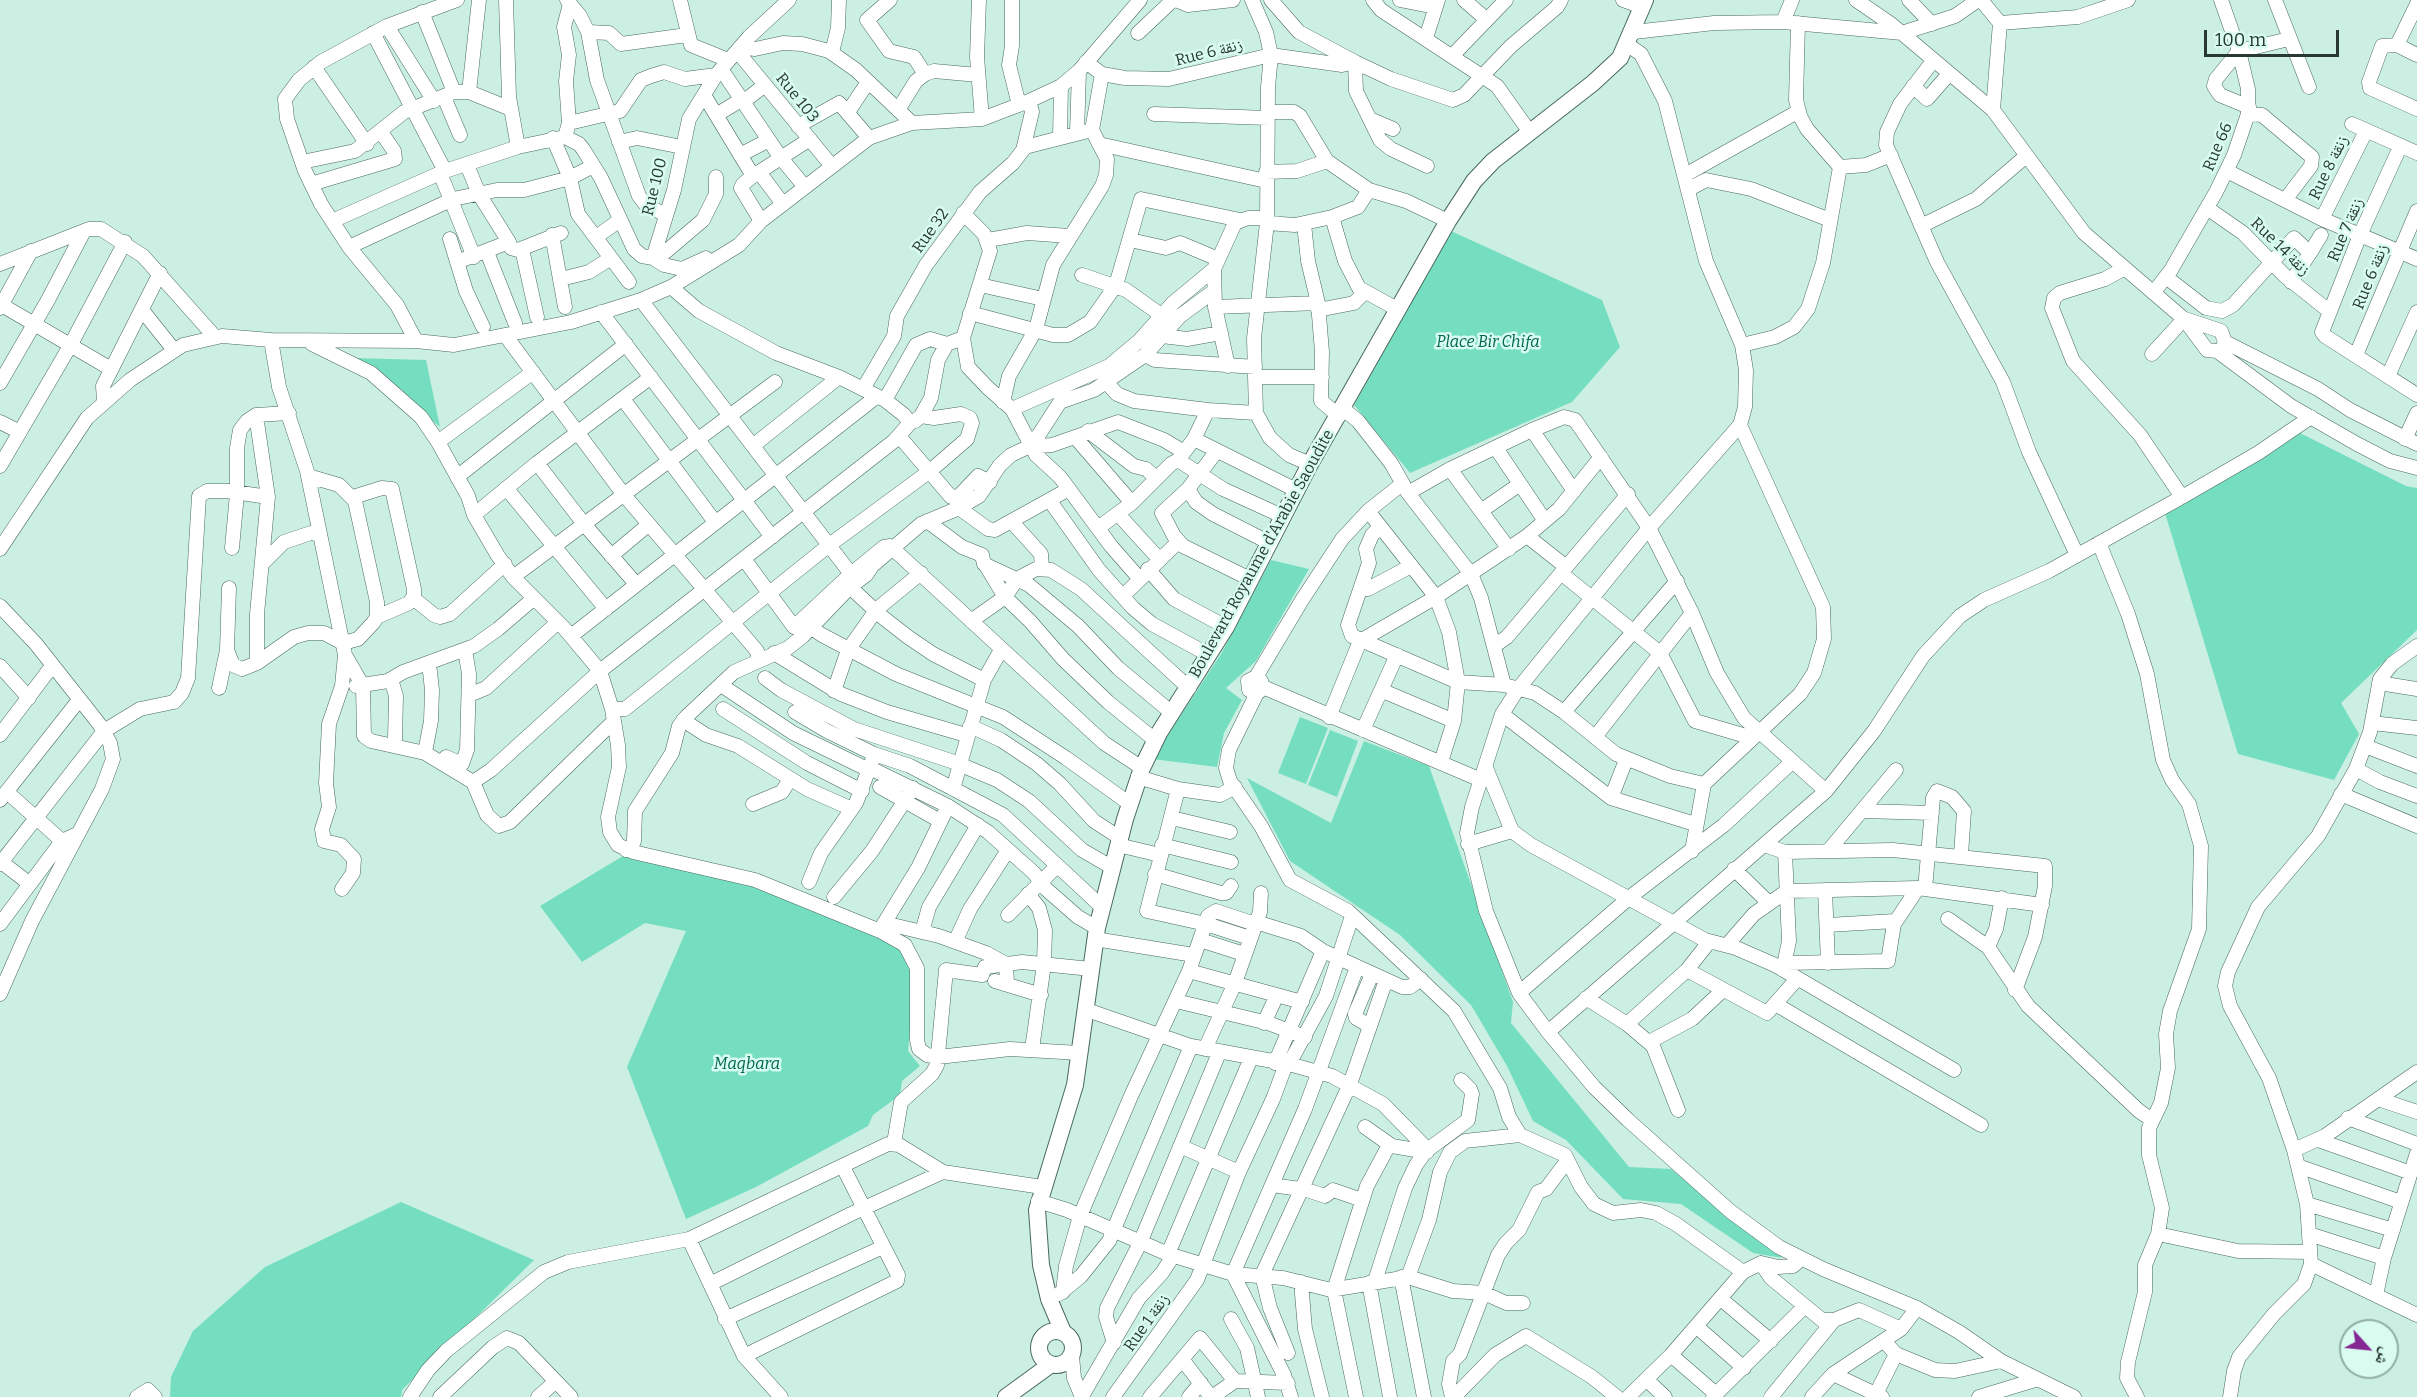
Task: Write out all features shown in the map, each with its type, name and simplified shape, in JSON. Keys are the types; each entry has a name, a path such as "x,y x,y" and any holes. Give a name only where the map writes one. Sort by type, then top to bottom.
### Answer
{"main road":[{"name":"Boulevard Royaume d'Arabie Saoudite","path":"1006,1397 1072,1342 1063,1332 1056,1296 1037,1237 1040,1194 1071,1100 1087,1010 1096,934 1119,842 1140,772 1155,740 1226,627 1268,542 1397,309 1474,181 1493,161 1593,83 1620,58 1631,38 1644,4"},
{"name":"Boulevard Royaume d'Arabie Saoudite","path":"1052,1357 1056,1296"},
{"path":"1052,1357 1048,1332 1063,1332"}],"street":[{"path":"416,341 397,305 349,246 311,184 287,119 285,99 292,87 314,67 373,33 457,0"},
{"path":"469,92 479,0"},
{"path":"506,0 511,109 518,147"},
{"path":"680,0 687,35 692,46 732,56"},
{"name":"Rue 100","path":"654,259 674,190 689,119 732,56 789,0"},
{"path":"832,52 838,28 839,0"},
{"path":"890,0 867,20 889,51 914,57 925,74"},
{"path":"979,0 978,75 982,118"},
{"path":"1012,0 1012,46 1009,65 1024,103 1032,112 1025,147 1092,130"},
{"path":"0,549 75,433 104,401 141,371 190,342 215,337 302,341 416,341 454,345 571,322 641,300 671,288 739,245 761,221 869,138 912,123 982,118 1024,103 1061,86 1082,67 1140,0"},
{"path":"1138,33 1175,0 1188,5 1233,0"},
{"path":"1252,0 1266,32 1271,55 1266,176 1267,220 1254,338 1256,412 1270,438 1289,455 1310,464"},
{"path":"1271,0 1299,32 1391,79 1453,100 1459,99 1512,46 1538,26 1561,0"},
{"path":"1373,0 1381,9 1497,86 1529,131"},
{"path":"1400,0 1437,3 1425,38"},
{"path":"1464,0 1486,19"},
{"path":"1453,55 1506,0"},
{"path":"1623,0 1644,4"},
{"path":"1783,22 1792,0"},
{"path":"1856,0 1902,33 1993,110 2025,157 2084,233 2184,319 2207,350 2221,347 2318,389 2411,442 2417,413"},
{"path":"1909,0 1932,24"},
{"path":"2074,1397 2035,1380 2001,1361 1959,1332 1917,1308 1801,1259 1779,1247 1738,1217 1659,1149 1594,1087 1548,1032 1520,993 1486,910 1468,844 1468,820 1502,714 1518,689 1595,598 1649,528 1740,425 1745,407 1746,370 1742,345 1706,261 1665,101 1631,38 1714,23 1783,22 1902,33 1955,16 1978,1 2000,22 2071,19 2090,15 2128,0"},
{"name":"Rue 66","path":"2154,292 2166,276 2227,171 2248,111 2248,89 2239,51 2221,0"},
{"path":"2275,0 2309,87"},
{"path":"569,2 588,32 594,68 608,116 641,200 666,215"},
{"path":"569,2 564,27 569,55 566,81 569,123 559,138 578,214 629,282"},
{"path":"2407,50 2399,37 2417,5"},
{"path":"422,12 444,97 460,135"},
{"path":"1993,110 2000,22"},
{"path":"1798,23 1796,100 1799,111 1812,136 1840,167"},
{"path":"387,26 444,97"},
{"path":"588,32 609,33 621,44 687,35"},
{"path":"373,33 413,108 443,172 450,201 474,257"},
{"path":"2285,200 2311,166 2312,157 2262,115 2248,111 2220,95 2214,86 2220,74 2239,51 2289,39"},
{"path":"569,123 608,116 625,106 641,80 651,76 664,72 690,79 732,56 783,43 802,44 832,52 912,123"},
{"path":"2407,50 2382,46 2369,82 2370,88 2417,109"},
{"path":"1271,55 1342,64 1355,62"},
{"name":"Rue 6 زنقة","path":"1082,67 1102,74 1125,78 1169,79 1271,55"},
{"path":"732,56 742,101 781,158 805,187"},
{"name":"Rue 103","path":"732,56 765,85 831,165"},
{"path":"1933,61 1913,86 1887,132 1886,145 1937,262 2003,382 2029,452 2077,555"},
{"path":"1355,62 1356,91 1380,140 1391,149 1426,166"},
{"path":"314,67 367,144"},
{"path":"1077,133 1082,67"},
{"path":"898,110 916,81 925,74 934,71 978,75"},
{"path":"1007,405 1009,375 1036,329 1053,265 1102,186 1106,175 1107,159 1092,130 1102,74"},
{"path":"1913,86 1927,99 1949,74"},
{"path":"848,112 868,82"},
{"path":"716,115 765,85"},
{"path":"1060,138 1061,86"},
{"path":"302,162 348,153 367,144 404,112 444,97 469,92 511,109"},
{"path":"704,95 740,155 783,204"},
{"path":"798,126 839,103 869,138"},
{"path":"1685,175 1799,111"},
{"path":"1154,114 1268,115 1294,112 1300,116 1327,161 1369,190 1406,201 1448,221"},
{"path":"1372,120 1393,129"},
{"path":"2352,124 2417,153"},
{"name":"Rue 8 زنقة","path":"2322,219 2366,131"},
{"path":"311,184 395,159 394,151 381,132"},
{"path":"332,221 443,172 518,147 559,138 579,144 593,166 636,251 644,257 682,269 739,245"},
{"path":"618,142 637,138 682,147"},
{"path":"740,155 769,140"},
{"path":"761,221 741,188 743,184 810,140"},
{"path":"1099,144 1266,176 1297,171 1327,161"},
{"name":"Rue 32","path":"863,389 894,336 897,316 926,264 980,192 1013,162 1025,147"},
{"name":"Rue 7 زنقة","path":"2356,355 2324,336 2324,326 2400,147"},
{"path":"1840,167 1866,165 1891,155"},
{"path":"1921,226 1976,199 2025,157"},
{"path":"467,165 479,194 515,245 537,317"},
{"path":"349,246 450,201 479,194 524,190 570,178 593,166"},
{"path":"1742,345 1775,337 1794,327 1808,309 1817,285 1840,167"},
{"path":"2227,171 2322,219 2417,259"},
{"path":"654,259 704,220 716,194 716,177"},
{"path":"1689,189 1706,180 1751,189 1830,220"},
{"path":"970,313 1059,335 1073,333 1090,322 1116,285 1140,201 1143,198 1240,220 1304,224 1358,207 1369,190"},
{"name":"Rue 14 زنقة","path":"2207,208 2249,237 2270,263 2329,311"},
{"name":"Rue 6 زنقة","path":"2356,355 2417,211"},
{"path":"963,213 988,240 990,250 963,338 968,367 1007,405 1032,444 1036,455 1057,474 1098,528 1144,574 1174,599 1226,627"},
{"path":"1332,217 1345,261 1359,288 1397,309"},
{"path":"596,237 620,220"},
{"path":"1228,366 1215,308 1216,264 1229,231 1240,220"},
{"path":"1304,224 1308,261 1318,307 1321,401 1358,421 1384,454 1405,489 1471,574 1481,598 1504,685"},
{"path":"0,264 84,231 101,229 125,242 160,273 215,337"},
{"path":"0,383 84,231"},
{"path":"988,240 1027,233 1070,237"},
{"path":"457,262 556,234 565,307"},
{"path":"2291,282 2320,235"},
{"path":"2166,276 2206,308 2222,311 2233,305 2294,238 2310,253"},
{"path":"450,239 466,291 483,327"},
{"path":"1130,240 1166,248 1180,243 1216,264"},
{"path":"0,466 70,346 125,242"},
{"path":"31,252 0,306 111,369"},
{"path":"487,252 515,323"},
{"path":"561,279 589,272 611,258"},
{"path":"1007,405 1109,366 1139,341 1161,315 1216,264"},
{"path":"2124,268 2105,279 2060,293 2054,298 2052,308 2073,362 2140,435 2182,497"},
{"path":"104,401 103,386 160,273"},
{"path":"1082,275 1116,285 1136,295 1161,315"},
{"path":"980,285 1043,299"},
{"path":"389,740 425,753 473,782 490,819 498,825 507,825 613,715 625,709 828,546 930,471 967,439 972,423 970,418 961,414 916,419 904,415 881,399 839,377 776,353 699,311 671,288"},
{"path":"893,549 927,521 959,508 979,496 1005,459 1032,444 1060,402 1107,383 1145,356 1180,316 1214,291"},
{"path":"1215,308 1318,307 1354,303 1365,292"},
{"path":"641,300 754,445 850,580 875,611 933,654 984,680"},
{"path":"142,310 174,350"},
{"path":"601,312 772,537"},
{"path":"2388,376 2417,312"},
{"path":"2184,319 2221,331 2221,347 2272,392 2310,417 2380,456 2417,468"},
{"path":"2152,354 2184,319"},
{"path":"2201,341 2210,328"},
{"path":"1162,336 1187,339 1221,333"},
{"path":"505,335 624,495 703,591 757,651 759,660"},
{"path":"572,636 715,522 881,399 916,345 930,339 947,344 963,338"},
{"path":"271,340 277,380 308,476 344,649 342,686 329,724 326,783 329,807 321,833 326,842 341,845 354,859 353,873 342,889"},
{"path":"302,341 343,357 379,379 408,403 438,442 458,477 474,515 513,577 572,636 600,671 613,715 619,767 608,817 610,832 618,845 626,850 736,874 882,927 922,932 955,942 979,950 1006,964"},
{"path":"458,477 626,344"},
{"path":"473,782 491,770 600,671 899,436 916,419 931,398 939,360 947,344"},
{"path":"2356,355 2417,395"},
{"path":"1145,356 1155,360 1228,366 1256,372 1322,377"},
{"path":"438,442 533,372"},
{"path":"474,515 537,463 651,377"},
{"path":"754,445 839,377"},
{"path":"513,577 775,382"},
{"path":"1107,383 1117,394 1134,401 1208,410 1256,412"},
{"path":"622,399 715,522"},
{"path":"1098,528 1132,503 1181,456 1194,439 1208,410"},
{"path":"232,548 240,430 256,415 289,413"},
{"path":"256,415 268,497 264,562 257,614 258,663"},
{"path":"1520,1135 1509,1117 1500,1088 1458,1015 1352,916 1337,904 1290,880 1226,768 1226,759 1259,686 1336,548 1368,511 1405,489 1532,430 1564,417 1573,418 1628,494 1649,528 1677,581 1723,684 1744,718 1756,735 1826,791"},
{"path":"1548,1032 1676,924 1734,869 1826,791 1874,731 1923,656 1949,626 1984,600 2049,571 2258,453 2310,417"},
{"path":"0,422 20,432"},
{"path":"1032,444 1052,445 1111,422 1122,422 1181,456 1223,489 1282,516"},
{"path":"1692,851 1704,783 1800,694 1814,673 1824,639 1824,607 1740,425"},
{"path":"1532,430 1574,491"},
{"path":"1088,431 1134,466 1146,469 1156,478"},
{"path":"899,436 946,492 954,498 959,496 978,476 990,482"},
{"path":"1075,437 1132,503"},
{"path":"1194,439 1296,490"},
{"path":"1496,448 1545,521"},
{"path":"1216,452 1188,489 1162,513 1178,542 1250,579"},
{"path":"1329,717 1360,641 1436,597 1527,536 1574,491 1600,457"},
{"path":"537,463 584,524 636,584"},
{"path":"1450,469 1509,549"},
{"path":"308,476 339,485 353,497 369,561 377,617"},
{"path":"1481,511 1520,484"},
{"path":"344,649 364,634 377,617 405,606 413,598 414,593 393,491 385,488 353,497"},
{"path":"506,488 606,609"},
{"path":"959,508 991,530 1012,522 1069,489"},
{"path":"1188,489 1202,507 1268,542"},
{"path":"30,884 0,862 104,731 140,709 174,702 182,693 188,678 200,496 210,491 228,491 268,497"},
{"path":"1494,646 1507,637 1628,494"},
{"path":"1050,501 1093,562 1123,596 1152,624 1209,655"},
{"path":"1368,511 1436,597 1449,632 1458,682 1454,721 1442,762"},
{"path":"1118,514 1159,559"},
{"path":"927,521 962,547 982,555 984,564 1005,597 1103,697 1155,740"},
{"path":"1012,522 1041,554 1042,568"},
{"path":"611,556 648,525"},
{"path":"1380,527 1368,542 1366,549 1369,563 1350,612 1348,625 1352,636 1458,682 1504,685 1535,693 1564,712 1607,749 1670,776 1704,783"},
{"path":"264,562 284,542 311,533 320,535"},
{"path":"1527,536 1660,653 1695,721 1756,735"},
{"path":"1123,596 1178,542"},
{"path":"2098,543 2127,614 2147,674 2163,760 2172,780 2189,804 2201,846 2199,929 2170,1011 2166,1034 2168,1068 2161,1103 2152,1120 2148,1142 2162,1208 2158,1234 2145,1265 2145,1292 2128,1362 2127,1378 2137,1397"},
{"path":"626,850 631,848 634,841 635,811 672,753 683,720 734,672 795,643 806,625 887,545 921,573 1001,650 1107,746 1140,772 1178,789 1220,795 1235,787"},
{"path":"744,560 770,592 793,627 806,625 848,650 945,696 1003,717 1130,804"},
{"path":"413,598 434,615 440,617 450,614 505,564"},
{"path":"984,564 1029,585 1078,626 1118,668 1172,713"},
{"path":"1361,588 1368,589 1411,566"},
{"path":"971,621 1005,597 1017,579 1042,568 1058,572 1081,589 1189,688"},
{"path":"826,714 848,650 875,611 921,573"},
{"path":"1564,712 1677,581"},
{"path":"219,688 227,650 229,588"},
{"path":"342,686 363,686 392,679 465,650 491,636 533,599"},
{"path":"0,606 27,633 104,731 112,751 111,768 32,921 0,994"},
{"path":"1595,737 1692,613"},
{"path":"469,695 486,688 558,622"},
{"path":"227,650 230,660 237,668 246,669 258,663 286,641 302,634 324,633 344,649 363,686 364,736 371,741 410,740 462,764 467,750 469,695 469,674 465,650"},
{"path":"2230,1397 2234,1371 2239,1357 2274,1314 2304,1284 2310,1258 2307,1204 2294,1149 2269,1078 2230,1005 2226,981 2238,946 2253,916 2318,836 2356,769 2372,723 2379,683 2392,664 2417,646"},
{"path":"953,789 984,680 1001,650"},
{"path":"774,653 834,691 887,712 968,730 1001,741 1037,764 1060,784 1094,821 1119,842 1231,862"},
{"path":"1363,730 1383,691 1397,656"},
{"path":"426,747 430,737 432,690 429,663"},
{"path":"0,735 52,666"},
{"path":"1,669 28,699"},
{"path":"765,678 781,690 826,714 880,739 961,765 997,780 1020,794 1082,850 1113,868"},
{"path":"389,740 396,696 392,679"},
{"path":"2379,683 2417,689"},
{"path":"721,685 793,734 871,764 910,766 1006,817 1102,908"},
{"path":"1259,686 1442,762 1484,774 1512,831 1531,845 1710,942 1727,945 1784,967 1797,979 1954,1070"},
{"path":"1383,691 1454,721"},
{"path":"62,841 36,817 3,796 79,700"},
{"path":"723,710 807,763 862,791"},
{"path":"795,712 871,764 978,825 1008,850 1096,934 1194,956"},
{"path":"1502,714 1611,798 1695,824"},
{"path":"683,720 706,735 738,746 790,779 852,809"},
{"path":"2372,723 2417,728"},
{"path":"809,882 821,854 862,791 880,739"},
{"path":"2365,746 2417,766"},
{"path":"1611,798 1626,759"},
{"path":"1520,993 1630,897 1692,851 1746,806 1792,762"},
{"path":"2356,769 2384,784 2417,796"},
{"path":"1829,850 1896,770"},
{"path":"753,804 782,792 790,779"},
{"path":"880,787 940,821"},
{"path":"834,897 872,851 912,788"},
{"path":"1178,789 1155,874 1148,912 1206,924 1250,938"},
{"path":"1784,967 1888,961 1895,921 1921,888 1928,852 1933,796 1938,790 1952,797 1961,806 1964,818 1962,855"},
{"path":"2341,794 2417,826"},
{"path":"611,800 635,811"},
{"path":"882,927 913,876 948,806"},
{"path":"1863,811 1932,813"},
{"path":"1172,818 1230,832"},
{"path":"922,932 929,907 978,825"},
{"path":"1468,844 1512,831"},
{"path":"0,924 62,841 77,834"},
{"path":"1764,845 1785,852 1829,850 1928,852 2045,866 2042,905 2030,954 2015,990"},
{"path":"955,942 970,909 1008,850"},
{"path":"1784,967 1789,941 1785,852"},
{"path":"1008,915 1057,867"},
{"path":"1734,869 1768,902"},
{"path":"1155,874 1221,893 1226,893 1231,886"},
{"path":"1727,945 1737,931 1768,902 1787,891 1921,888 2042,905"},
{"path":"1825,890 1828,963"},
{"path":"1056,1296 1100,1254 1114,1231 1198,1047 1222,1013 1235,983 1255,923 1261,893"},
{"path":"1028,894 1036,903 1044,922 1044,964 1032,1049"},
{"path":"1988,947 1996,929 2002,898"},
{"path":"1056,1296 1080,1216 1131,1096 1189,971 1210,913 1215,911 1292,932 1323,951 1408,988 1421,979"},
{"path":"1283,1064 1305,1037 1326,996 1352,916"},
{"path":"1948,918 1988,947 1999,960 2015,990 2028,1006 2139,1111 2152,1120"},
{"path":"1828,925 1895,921"},
{"path":"882,927 905,945 915,960 919,981 918,1047 927,1055 938,1057 993,1049 1080,1053"},
{"path":"1200,940 1244,954"},
{"path":"1627,1024 1687,970 1710,942"},
{"path":"1283,1064 1289,1031 1323,951"},
{"path":"1006,964 1001,982 1016,989 1041,995"},
{"path":"894,1143 901,1102 932,1074 938,1057 946,970 983,975 985,967 1006,964 1044,964 1092,969"},
{"path":"1233,1274 1319,1073 1357,967"},
{"path":"1687,970 1722,991 1767,1013 1777,1005 1797,979"},
{"path":"1189,971 1302,1002"},
{"path":"1370,1026 1356,1018 1355,1014 1372,974"},
{"path":"1288,1353 1270,1308 1262,1275 1350,1084 1386,980"},
{"path":"1649,1042 1692,1019 1722,991"},
{"path":"1264,1023 1277,995"},
{"path":"1586,998 1627,1024 1649,1042 1659,1057 1678,1110"},
{"path":"1176,1001 1264,1023 1305,1037"},
{"path":"1777,1005 1981,1125"},
{"path":"1087,1010 1160,1037 1219,1053 1283,1064 1350,1084 1383,1104 1427,1150"},
{"path":"1114,1343 1107,1308 1140,1243 1219,1053"},
{"path":"1082,1396 1142,1293 1162,1273 1251,1059"},
{"name":"Rue 1 زنقة","path":"1113,1397 1191,1290 1239,1172 1273,1099 1283,1064"},
{"path":"2294,1149 2318,1140 2378,1099 2411,1082 2417,1072"},
{"path":"1390,1397 1372,1282 1405,1188 1427,1150 1468,1122 1472,1094 1461,1080"},
{"path":"2378,1099 2417,1112"},
{"path":"2348,1118 2417,1144"},
{"path":"1365,1127 1389,1145 1427,1150 1445,1159"},
{"path":"1424,1397 1405,1277 1429,1220 1445,1159 1452,1149 1465,1141 1520,1135 1561,1152 1583,1190 1600,1208 1613,1214 1641,1210 1656,1214 1685,1230 1743,1272"},
{"path":"2318,1140 2411,1173"},
{"path":"410,1397 428,1370 446,1351 544,1272 568,1262 689,1239 894,1143"},
{"path":"894,1143 943,1172 1040,1194 1080,1216 1140,1243 1233,1274 1262,1275 1334,1290 1405,1277 1453,1291 1484,1293 1506,1303 1523,1303"},
{"path":"1356,1397 1334,1290 1362,1200 1377,1164 1389,1145"},
{"path":"1180,1146 1239,1172"},
{"path":"2376,1295 2384,1258 2417,1153"},
{"path":"1567,1161 1546,1189 1538,1193 1519,1230 1501,1249 1460,1354 1453,1360 1449,1384 1453,1397 1495,1355 1526,1336 1592,1377 1617,1397"},
{"path":"2298,1166 2401,1202"},
{"path":"744,1356 896,1282 898,1275 843,1167"},
{"path":"710,1284 862,1208 943,1172"},
{"path":"1272,1185 1302,1189 1325,1196 1333,1190 1362,1200"},
{"path":"2307,1204 2393,1230"},
{"path":"2158,1234 2238,1251 2310,1258 2417,1315"},
{"path":"2309,1234 2384,1258"},
{"path":"689,1239 744,1356 773,1394"},
{"path":"725,1319 883,1247"},
{"path":"1628,1397 1671,1355 1743,1272 1761,1263 1793,1266 1801,1259"},
{"path":"1761,1263 1771,1278 1822,1320 1834,1320 1862,1310 1902,1329"},
{"path":"1233,1274 1288,1383 1291,1397"},
{"path":"1301,1282 1306,1334 1322,1397"},
{"path":"1721,1299 1771,1341"},
{"path":"1671,1355 1715,1396 1804,1307"},
{"path":"1812,1397 1833,1374 1902,1329 1917,1308"},
{"path":"1231,1319 1247,1348 1258,1397"},
{"path":"1771,1397 1834,1320"},
{"path":"1696,1326 1744,1368"},
{"path":"1279,1365 1306,1334"},
{"path":"446,1395 490,1349 507,1338 519,1343 571,1397"},
{"path":"1150,1397 1200,1338 1231,1388"},
{"path":"1885,1342 1896,1354 1935,1370 1946,1371 2001,1361"},
{"path":"1833,1374 1879,1395 1896,1354"},
{"path":"1052,1357 1074,1378 1082,1396"},
{"path":"1182,1359 1212,1397 1231,1388 1255,1382 1288,1383"},
{"path":"1647,1380 1665,1397"},
{"path":"1979,1397 2035,1380"},
{"path":"538,1397 555,1382"},
{"path":"1189,1397 1201,1383"},
{"path":"138,1397 148,1390 155,1397"}],"green space":[{"name":"Place Bir Chifa","path":"1451,231 1602,300 1620,347 1572,402 1410,473 1354,405"},
{"path":"353,358 426,360 440,427"},
{"path":"2300,433 2406,486 2417,488 2417,630 2341,703 2359,734 2334,780 2238,754 2165,513"},
{"path":"1271,560 1309,569 1256,661 1226,688 1242,700 1224,733 1217,767 1152,759 1221,654"},
{"path":"1300,717 1328,728 1306,784 1278,773"},
{"path":"1330,730 1358,741 1337,797 1308,785"},
{"path":"1364,741 1429,766 1513,1002 1511,1023 1629,1167 1671,1169 1782,1258 1753,1253 1681,1204 1623,1199 1566,1140 1533,1121 1507,1066 1471,1005 1400,935 1290,861 1247,778 1331,823"},
{"name":"Maqbara","path":"623,856 741,879 886,938 902,952 915,975 908,1051 920,1066 902,1081 900,1095 873,1115 868,1126 756,1187 686,1219 627,1067 686,931 645,923 582,962 540,906"},
{"path":"401,1202 534,1260 402,1390 401,1397 170,1397 171,1377 193,1331 265,1267"}]}
